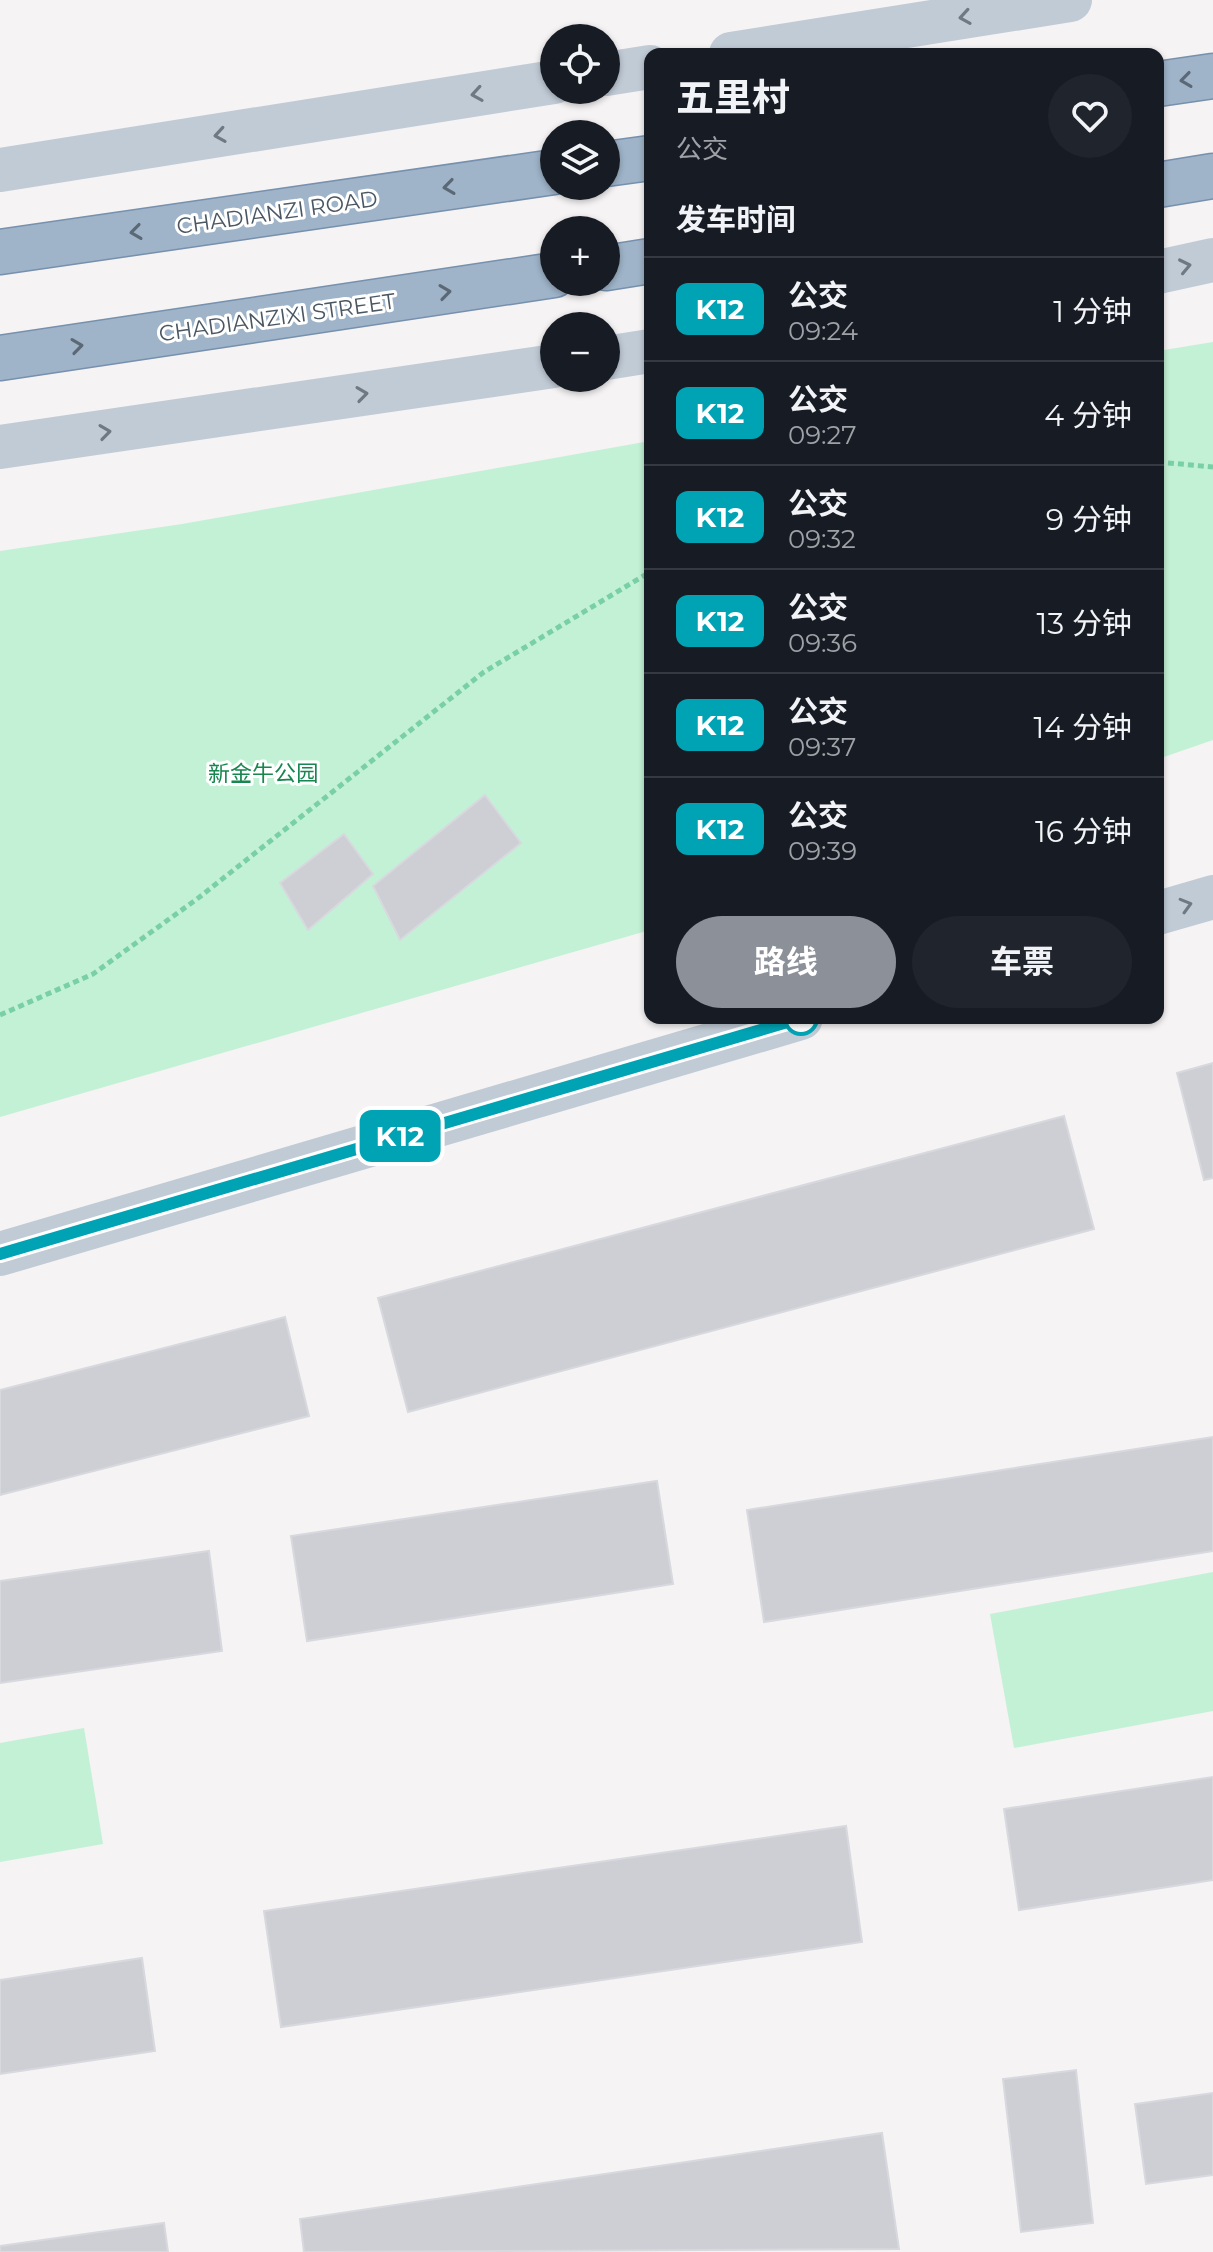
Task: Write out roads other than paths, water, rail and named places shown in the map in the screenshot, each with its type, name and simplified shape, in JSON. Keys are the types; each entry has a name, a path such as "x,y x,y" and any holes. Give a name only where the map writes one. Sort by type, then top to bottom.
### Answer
{"highway":[{"path":"1164,83 1213,76"},
{"path":"620,162 644,159"},
{"name":"CHADIANZI ROAD","path":"0,252 540,174"},
{"path":"1164,184 1213,176"},
{"path":"620,266 644,262"},
{"name":"CHADIANZIXI STREET","path":"0,358 540,277"}],"main road":[{"path":"769,48 1070,0"},
{"path":"620,72 644,68"},
{"path":"0,170 540,84"},
{"path":"1164,271 1213,260"},
{"path":"620,356 644,352"},
{"path":"0,447 540,368"},
{"path":"1164,911 1213,897"},
{"path":"0,1254 781,1024"}],"park label":[{"name":"新金牛公园","path":"263,773"}]}
